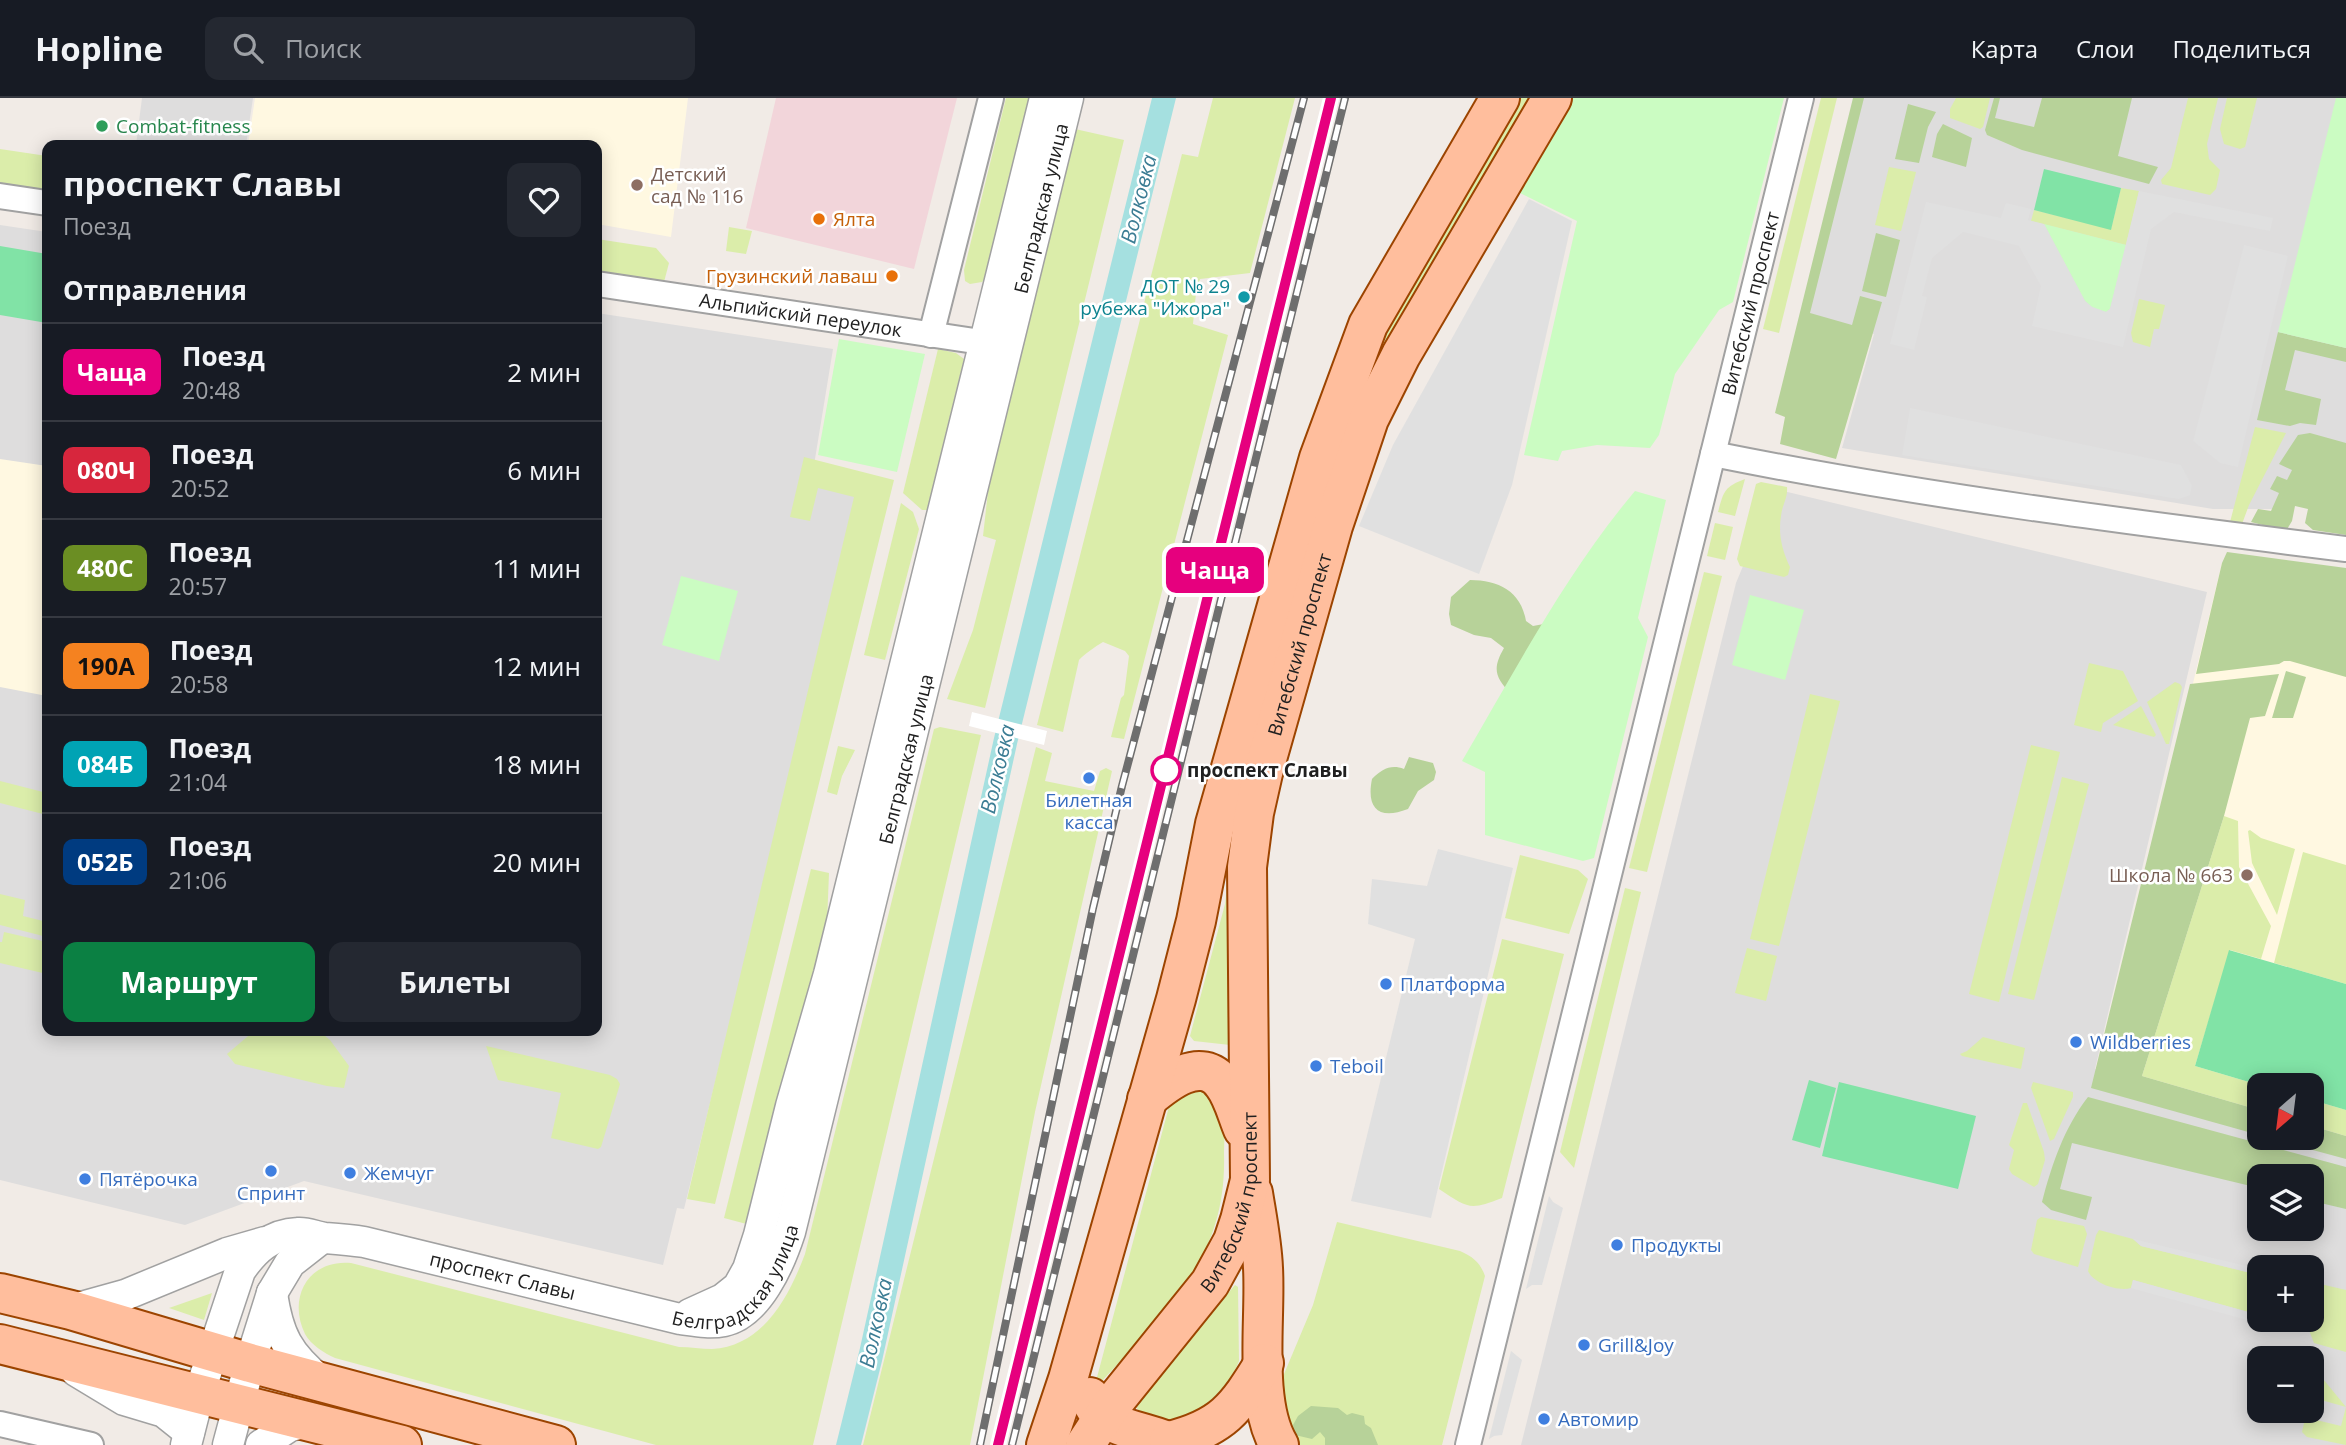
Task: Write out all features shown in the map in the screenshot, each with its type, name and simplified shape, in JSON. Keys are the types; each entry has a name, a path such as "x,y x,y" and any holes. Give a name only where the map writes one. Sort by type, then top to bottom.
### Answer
{"main road":[{"name":"Витебский проспект","path":"1046,1445 1110,1232 1193,934 1215,824 1252,686 1300,519 1337,407 1368,325 1500,98"},
{"name":"Витебский проспект","path":"1094,1431 1210,1283 1233,1241 1250,1164 1246,906 1249,843 1263,773 1356,452 1384,386 1552,98"},
{"path":"1147,1099 1166,1083 1186,1073 1206,1073 1216,1077 1230,1096 1250,1164 1263,1268 1265,1412 1279,1445"},
{"path":"1110,1232 1102,1326 1090,1390 1095,1409 1094,1431 1172,1443 1195,1434 1224,1417 1249,1387 1264,1363"},
{"path":"0,1293 71,1310 232,1358 556,1445"},
{"path":"0,1344 402,1445"}],"street":[{"path":"931,334 991,98"},
{"name":"Белградская улица","path":"996,344 1045,98"},
{"name":"Белградская улица","path":"680,1319 723,1299 738,1287 754,1252 996,344 1068,98"},
{"name":"Витебский проспект","path":"1468,1445 1801,98"},
{"path":"0,196 42,202"},
{"name":"Альпийский переулок","path":"602,285 996,344"},
{"path":"1713,454 1843,479 2346,549"},
{"name":"проспект Славы","path":"71,1310 125,1294 227,1253 300,1232 322,1238 364,1242 680,1319"},
{"path":"188,1438 199,1394 232,1358 290,1264 322,1238"},
{"path":"228,1445 238,1403 232,1358 240,1271 266,1242"},
{"path":"272,1293 277,1324 289,1351 323,1383"},
{"path":"55,1357 124,1400 164,1412 188,1438"},
{"path":"261,1445 290,1426 312,1421"},
{"path":"0,1424 91,1445"}],"shaded area":[{"path":"142,98 253,98 247,140 137,140"},
{"name":"Детский сад № 116","path":"255,98 688,98 671,237 602,225 602,140 249,140"},
{"path":"776,98 957,98 914,269 746,228"},
{"path":"1858,98 2346,98 2346,454 2277,509 2213,509 1842,448 1874,334 1805,316"},
{"path":"2139,191 2273,218 2270,231 2174,212 2151,229 2123,347 2032,326 2041,286 2019,246 1963,232 1932,258 1922,296 1927,297 1914,350 1890,344 1926,202 2001,218 2006,203 2031,209 2028,220 2044,224 2085,301 2106,312 2110,309"},
{"path":"1529,199 1572,221 1512,485 1479,574 1359,526 1393,445"},
{"path":"0,225 42,231 42,1036 602,1036 602,314 833,349 814,465 864,476 684,1209 677,1208 663,1265 304,1181 185,1225 0,1180"},
{"path":"2244,245 2288,256 2238,467 2220,463 2193,441"},
{"path":"1910,408 2181,465 2192,486 2190,495 2179,499 1902,455"},
{"path":"0,459 42,465 42,695 0,687"},
{"path":"1775,489 2207,592 2095,1069 2247,1115 2247,1150 2324,1150 2324,1140 2346,1145 2346,1445 1521,1445 1736,583"},
{"name":"Школа № 663","path":"2222,563 2346,578 2346,1136 2324,1130 2324,1073 2247,1073 2247,1107 2101,1065"},
{"path":"1438,849 1513,868 1431,1218 1351,1201 1415,939 1368,924 1372,879 1427,886"},
{"path":"1549,1196 1563,1208 1542,1285 1532,1285 1526,1289"},
{"path":"2133,1239 2247,1266 2247,1272 2141,1246"},
{"path":"2133,1280 2247,1312 2247,1320 2131,1288"},
{"path":"1511,1351 1522,1360 1502,1435 1489,1439"}],"green space":[{"path":"1006,98 1030,98 985,279 970,284 965,281 964,270"},
{"path":"1213,98 1295,98 1250,273 1200,279 1196,293 1193,324 1228,335 1124,739 1111,737 1124,695 1129,656 1125,651 1103,642 1079,660 1063,732 1037,725 1182,154 1198,157"},
{"path":"1520,98 1533,98 1367,383 1379,342"},
{"path":"1573,98 1784,98 1733,302 1719,310 1675,374 1659,435 1650,448 1597,445 1562,451 1558,461 1524,455 1577,221 1520,193"},
{"path":"1821,98 1837,98 1779,333 1763,329"},
{"path":"1853,98 1864,98 1810,313 1852,325 1860,296 1882,302 1836,459 1780,444 1785,417 1775,413"},
{"path":"1956,98 1990,98 1983,127 1980,129 1950,118 1950,109"},
{"path":"1994,98 2000,98 1995,118 2034,127 2042,98 2132,98 2118,156 2158,167 2149,184 2022,150 1987,135 1985,130"},
{"path":"2188,98 2218,98 2207,144 2209,159 2220,170 2216,189 2210,195 2162,184 2161,180 2171,168"},
{"path":"2227,98 2257,98 2245,147 2240,149 2224,144 2220,129"},
{"path":"2336,98 2346,98 2346,348 2278,332"},
{"path":"1908,104 1936,112 1928,127 1919,163 1895,159"},
{"path":"1943,124 1972,138 1966,167 1932,157 1937,134"},
{"path":"1075,129 1124,140 985,708 947,699 973,630 996,540 983,536 989,483"},
{"path":"0,149 42,155 42,190 0,184"},
{"path":"1889,167 1916,172 1901,231 1875,225"},
{"path":"2044,169 2121,188 2111,230 2034,210"},
{"path":"2121,188 2139,191 2126,245 2031,221 2034,210 2111,229"},
{"path":"2044,224 2126,245 2110,309 2106,312 2085,301"},
{"path":"729,227 752,231 746,254 726,251"},
{"path":"1876,233 1900,240 1886,297 1862,291"},
{"path":"602,240 656,248 669,263 664,282 602,273"},
{"path":"0,246 42,253 42,322 0,315"},
{"path":"2139,299 2165,305 2159,329 2154,329 2150,347 2133,342 2131,333"},
{"path":"2278,332 2346,348 2346,362 2295,350 2285,390 2321,399 2316,425 2300,423 2290,426 2257,420"},
{"path":"839,339 925,354 897,472 818,455"},
{"path":"938,349 956,353 964,359 927,510 922,510 903,493"},
{"path":"2255,427 2286,433 2242,524 2230,522"},
{"path":"2310,433 2346,443 2346,535 2313,530 2305,523 2308,509 2295,506 2292,521 2286,531 2251,522 2258,509 2271,511 2279,493 2270,489 2277,476 2287,480 2292,470 2279,464 2298,435"},
{"path":"804,457 894,480 715,1204 687,1199 854,497 818,488 810,521 790,517"},
{"path":"1745,479 1735,516 1718,512 1726,491"},
{"path":"1761,482 1787,487 1780,536 1790,567 1788,575 1784,577 1740,566 1737,559 1756,484"},
{"path":"1635,491 1666,500 1638,618 1648,637 1594,858 1583,861 1485,835 1485,772 1462,761 1564,588"},
{"path":"901,503 913,512 919,529 885,660 864,655"},
{"path":"1715,523 1733,527 1725,560 1707,556"},
{"path":"2227,552 2346,568 2346,677 2290,661 2196,674 2222,563"},
{"path":"1704,572 1722,576 1647,872 1629,868"},
{"path":"681,576 738,591 719,661 662,645"},
{"path":"1470,580 1490,582 1507,589 1519,602 1526,621 1533,626 1549,623 1511,694 1501,683 1497,672 1504,648 1491,638 1474,635 1451,625 1451,597"},
{"path":"1750,595 1804,610 1785,680 1732,665"},
{"path":"2089,663 2123,671 2138,701 2103,723 2101,732 2074,725"},
{"path":"2286,671 2306,677 2293,718 2272,718"},
{"path":"2279,674 2265,716 2250,718 2224,816 2142,1076 2247,1107 2247,1132 2091,1088 2190,684"},
{"path":"2175,682 2182,687 2169,744 2166,744 2147,702"},
{"path":"1810,694 1840,701 1779,946 1750,939"},
{"path":"2141,706 2156,735 2154,737 2113,725"},
{"path":"940,727 981,735 813,1445 656,1445 335,1358 311,1342 300,1320 301,1294 313,1274 336,1263 351,1263 679,1347 712,1349 730,1346 760,1329 782,1302 805,1254 934,729"},
{"path":"2031,745 2060,752 1999,1002 1969,994"},
{"path":"838,746 855,750 842,776 837,795 827,792"},
{"path":"1036,747 1052,753 1045,781 1094,791 1100,771 1106,768 1112,771 1035,1112 970,1445 863,1445"},
{"path":"1409,757 1433,763 1436,772 1434,780 1418,791 1408,809 1382,812 1373,805 1372,779 1387,768 1404,769"},
{"path":"2062,777 2089,784 2034,1000 2008,994"},
{"path":"0,781 42,792 42,814 0,803"},
{"path":"2224,816 2238,821 2239,867 2271,926 2261,959 2230,950 2195,1066 2247,1081 2247,1107 2142,1076"},
{"path":"2250,830 2261,838 2295,849 2277,915 2252,863"},
{"path":"2303,852 2346,865 2346,984 2274,963"},
{"path":"1520,855 1578,870 1588,879 1569,934 1505,918"},
{"path":"1229,864 1230,1045 1194,1041 1190,1036 1225,904"},
{"path":"811,869 829,873 827,923 754,1226 724,1218"},
{"path":"1625,888 1641,892 1574,1168 1560,1152"},
{"path":"0,894 25,900 23,916 42,921 42,936 0,925"},
{"path":"4,932 42,941 42,973 0,963"},
{"path":"1502,939 1564,954 1502,1198 1469,1206 1439,1189"},
{"path":"1747,948 1777,956 1766,1001 1735,993"},
{"path":"2229,950 2346,984 2346,1110 2324,1104 2324,1073 2247,1073 2247,1081 2195,1066"},
{"path":"248,1036 325,1036 349,1066 344,1088 235,1064 227,1054"},
{"path":"1983,1037 2025,1048 2021,1069 1960,1054"},
{"path":"486,1046 610,1075 617,1079 620,1084 601,1147 598,1149 551,1138 561,1093 498,1080"},
{"path":"1194,1079 1217,1103 1224,1120 1222,1191 1215,1224 1204,1253 1170,1306 1101,1382 1096,1381 1171,1099"},
{"path":"1809,1080 1836,1088 1820,1148 1792,1140"},
{"path":"1839,1082 1976,1116 1958,1189 1822,1156"},
{"path":"2033,1082 2073,1092 2054,1139 2050,1141 2031,1088"},
{"path":"2088,1097 2247,1140 2247,1150 2283,1150 2346,1167 2346,1209 2324,1204 2324,1164 2247,1164 2247,1185 2072,1143 2060,1189 2092,1197 2086,1220 2051,1210 2042,1202 2050,1174 2066,1134"},
{"path":"2023,1103 2027,1103 2044,1152 2045,1160 2038,1184 2034,1187 2012,1174 2009,1169 2014,1150 2009,1145"},
{"path":"2324,1104 2346,1110 2346,1136 2324,1130"},
{"path":"2324,1130 2346,1136 2346,1159 2313,1150 2324,1150"},
{"path":"2041,1217 2084,1226 2087,1234 2078,1267 2034,1254 2031,1250 2037,1220"},
{"path":"1337,1222 1460,1251 1475,1260 1483,1271 1485,1276 1442,1445 1292,1445 1279,1386 1313,1305"},
{"path":"2099,1230 2133,1239 2141,1246 2247,1272 2247,1312 2133,1280 2131,1288 2126,1289 2100,1283 2088,1271"},
{"path":"1235,1285 1238,1287 1239,1361 1222,1389 1179,1424 1140,1414 1135,1404"},
{"path":"2324,1285 2346,1290 2346,1352 2314,1343 2310,1332 2324,1332"},
{"path":"212,1293 204,1320 169,1308"},
{"path":"2324,1380 2346,1407 2324,1401"},
{"path":"1311,1406 1338,1408 1347,1415 1352,1413 1364,1416 1365,1424 1371,1428 1378,1445 1325,1445 1325,1438 1320,1432 1312,1439 1295,1435 1293,1425 1298,1416"},
{"path":"2346,1407 2346,1445 2307,1437 2302,1432 2304,1423 2324,1422 2341,1426"}],"water":[{"name":"Волковка","path":"1152,98 1176,98 1017,744 882,1361 861,1445 836,1445 860,1348 994,738"}],"pier":[{"path":"972,712 1047,731 1044,745 969,726"}],"railway":[{"path":"980,1445 1093,908 1122,786 1304,98"},
{"path":"998,1445 1331,98"},
{"path":"1012,1445 1345,98"}],"train":[{"name":"Чаща","path":"998,1445 1331,98"}],"place":[{"name":"Combat-fitness","path":"102,126"},
{"name":"Детский сад № 116","path":"637,185"},
{"name":"Ялта","path":"819,219"},
{"name":"Грузинский лаваш","path":"892,276"},
{"name":"ДОТ № 29 рубежа \"Ижора\"","path":"1244,297"},
{"name":"проспект Славы","path":"1166,770"},
{"name":"Билетная касса","path":"1089,778"},
{"name":"Школа № 663","path":"2247,875"},
{"name":"Платформа","path":"1386,984"},
{"name":"Wildberries","path":"2076,1042"},
{"name":"Teboil","path":"1316,1066"},
{"name":"Спринт","path":"271,1171"},
{"name":"Жемчуг","path":"350,1173"},
{"name":"Пятёрочка","path":"85,1179"},
{"name":"Продукты","path":"1617,1245"},
{"name":"Grill&Joy","path":"1584,1345"},
{"name":"Автомир","path":"1544,1419"}]}
